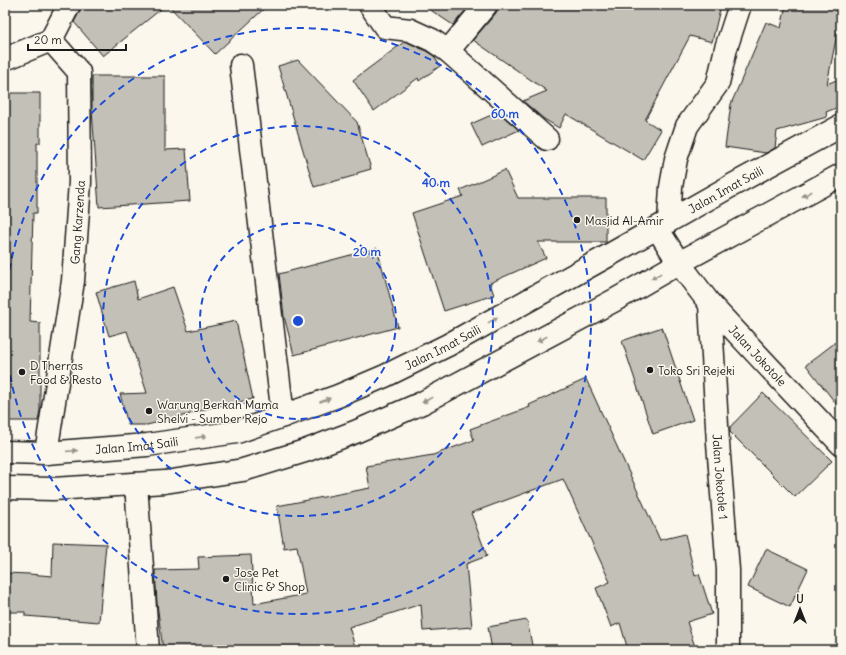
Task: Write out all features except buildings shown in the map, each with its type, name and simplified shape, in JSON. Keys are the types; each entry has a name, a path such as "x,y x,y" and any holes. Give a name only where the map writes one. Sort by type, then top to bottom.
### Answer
{"main road":[{"path":"5,56 10,57 51,40 69,5"},
{"path":"370,5 385,27 410,30 432,40 448,51 547,139"},
{"path":"448,51 486,5"},
{"path":"663,225 676,159 687,126 718,83 726,48 740,5"},
{"name":"Gang Karzenda","path":"46,453 73,281 80,182 79,72 51,40"},
{"path":"241,66 283,416"},
{"name":"Jalan Imat Saili","path":"5,452 46,453 147,445 237,432 338,396 385,376 448,345 729,187 841,126"},
{"path":"5,488 53,489 165,482 243,470 304,451 354,432 422,403 615,300 679,263 841,176"},
{"name":"Jalan Jokotole","path":"663,225 679,263 710,304 841,444"},
{"name":"Jalan Jokotole 1","path":"710,304 718,443 728,570 728,650"},
{"path":"136,484 148,650"}],"place":[{"name":"Masjid Al-Amir","path":"577,220"},
{"name":"Toko Sri Rejeki","path":"650,370"},
{"name":"D Therras Food & Resto","path":"22,372"},
{"name":"Warung Berkah Mama Shelvi - Sumber Rejo","path":"149,411"},
{"name":"Jose Pet Clinic & Shop","path":"226,579"}]}
